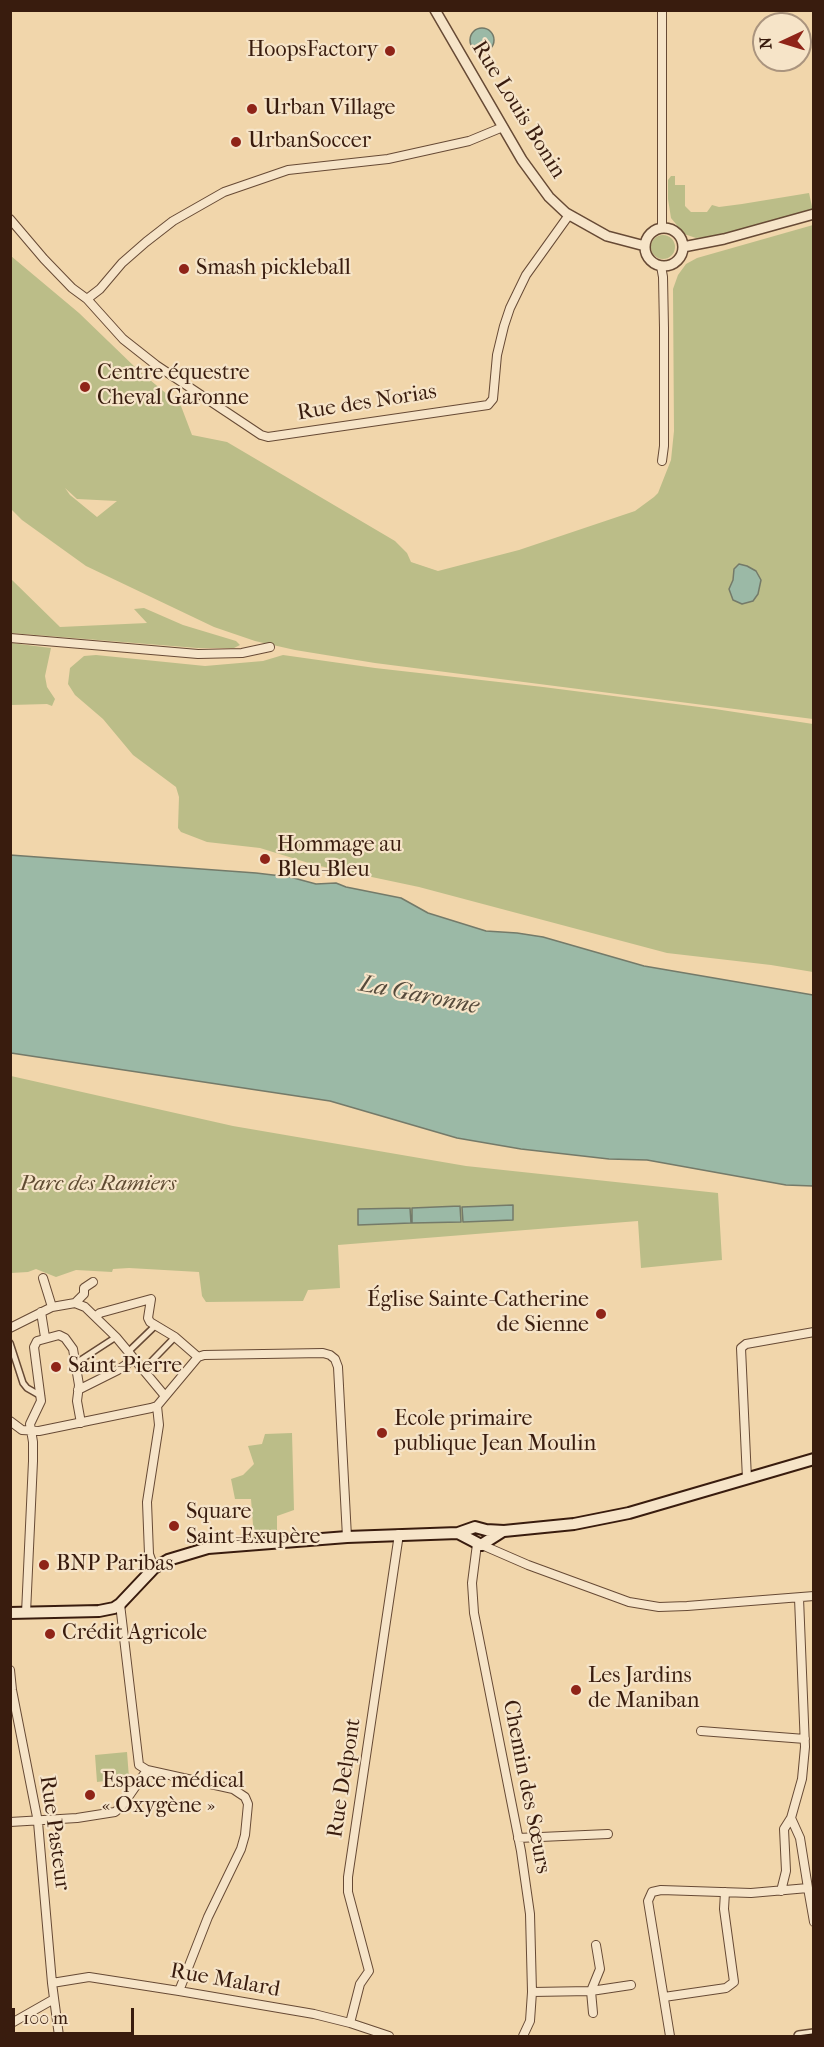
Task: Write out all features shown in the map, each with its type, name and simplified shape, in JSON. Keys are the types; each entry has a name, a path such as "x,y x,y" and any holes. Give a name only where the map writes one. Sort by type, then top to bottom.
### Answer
{"main road":[{"path":"10,1613 26,1610 99,1611 114,1608 154,1568 180,1556 217,1546 399,1534 458,1533 482,1538 504,1531 603,1519 813,1460"}],"street":[{"name":"Rue Louis Bonin","path":"435,10 534,180 549,197 569,215 607,236 645,246"},
{"path":"662,228 663,10"},
{"path":"87,300 100,290 122,263 173,221 224,192 288,170 396,157 470,141 503,127"},
{"path":"682,247 724,239 813,214"},
{"name":"Rue des Norias","path":"10,219 44,259 123,339 156,365 261,435 268,436 488,405 494,399 497,355 510,308 531,267 569,215"},
{"path":"662,228 675,232 682,247 680,257 675,262 661,266 649,260 645,246 650,234 662,228"},
{"path":"661,266 664,352 662,461"},
{"path":"10,638 198,654 242,652 270,647"},
{"path":"43,1278 52,1307"},
{"path":"75,1303 84,1294 84,1288 93,1282"},
{"path":"96,1316 151,1299 148,1318 150,1322 175,1337 198,1357"},
{"path":"11,1327 52,1307 75,1303 85,1307 116,1337 165,1396"},
{"path":"41,1312 45,1337"},
{"path":"78,1390 118,1370 156,1325"},
{"path":"747,1479 741,1348 746,1344 813,1332"},
{"path":"26,1610 32,1431 30,1424 41,1401 34,1347 37,1341 45,1337 59,1335 65,1338 73,1349 81,1423"},
{"path":"76,1363 116,1337"},
{"path":"143,1370 175,1337"},
{"path":"10,1343 23,1383 41,1396"},
{"path":"10,1421 22,1430 32,1431 157,1406 198,1357 204,1355 323,1353 330,1355 335,1359 338,1367 347,1538"},
{"path":"154,1568 148,1554 147,1502 159,1425 157,1406"},
{"name":"Rue Delpont","path":"350,2023 360,1984 369,1971 348,1892 348,1877 399,1534"},
{"path":"482,1538 499,1551 528,1565 629,1602 659,1607 813,1596"},
{"name":"Chemin des Sœurs","path":"482,1538 472,1583 474,1613 528,1892 532,1992 530,2021 523,2037"},
{"path":"781,1891 786,1871 784,1829 791,1818 802,1779 808,1744 799,1598"},
{"path":"120,1604 139,1765 147,1770 233,1789 245,1797 248,1804 245,1835 241,1849 208,1917 180,1990"},
{"name":"Rue Pasteur","path":"10,1670 38,1822 59,2037"},
{"path":"701,1731 808,1744"},
{"path":"10,1822 38,1822 115,1812 122,1806 147,1770"},
{"path":"791,1818 800,1838 813,1922"},
{"path":"518,1838 608,1834"},
{"path":"785,1840 800,1838"},
{"path":"670,2037 649,1896 652,1892 661,1890 751,1893 808,1888"},
{"path":"664,1997 726,1988 734,1982 724,1909 725,1892"},
{"path":"593,2013 591,1991 600,1969 596,1945"},
{"name":"Rue Malard","path":"52,1983 89,1977 180,1990 314,2014 350,2023 389,2037"},
{"path":"532,1992 591,1991 631,1985"},
{"path":"10,2024 54,1999"},
{"path":"799,2037 813,2034"}],"green space":[{"path":"671,176 675,176 675,185 685,185 685,206 691,212 707,212 712,205 719,207 809,193 813,211 726,235 696,238 684,234 671,218 668,180"},
{"path":"813,225 813,719 375,663 255,641 214,627 86,566 22,520 11,509 11,256 79,313 137,369 181,406 192,435 227,442 395,541 407,553 411,562 438,571 519,550 635,511 658,493 671,460 674,431 673,289 678,275 686,264 697,258","holes":["65,488 77,499 117,501 97,517 70,495"]},
{"path":"663,235 668,236 674,242 674,252 668,258 663,259 658,258 652,252 651,247 652,242 658,236"},
{"path":"11,579 60,627 147,623 134,609 144,608 183,625 236,641 240,645 234,648 197,648 11,633"},
{"path":"11,643 51,648 45,676 47,687 55,699 52,706 47,704 11,705"},
{"path":"96,655 205,666 263,661 283,655 715,709 813,724 813,972 667,953 419,887 315,865 260,848 207,842 181,832 178,828 179,797 176,787 133,755 103,719 75,695 68,684 70,668 84,656"},
{"name":"Parc des Ramiers","path":"11,1076 233,1126 466,1166 718,1193 722,1260 641,1268 638,1221 338,1245 340,1288 308,1290 303,1301 206,1302 202,1296 199,1272 129,1268 113,1269 112,1272 76,1270 56,1277 36,1269 11,1273"},
{"path":"292,1433 294,1510 277,1516 277,1535 254,1538 251,1499 235,1499 231,1479 243,1475 254,1464 248,1446 262,1444 265,1434"},
{"path":"127,1752 129,1778 97,1782 95,1755"}],"water":[{"path":"482,28 491,31 494,40 491,49 482,52 473,49 470,40 473,31"},
{"path":"739,564 756,571 761,580 758,594 753,601 742,604 733,600 729,589 734,569"},
{"name":"La Garonne","path":"10,855 256,873 290,877 316,884 336,883 401,898 428,913 486,931 543,937 644,966 813,995 813,1186 786,1185 647,1160 609,1159 521,1149 457,1138 330,1101 11,1053"},
{"path":"513,1205 513,1220 463,1222 462,1207"},
{"path":"460,1206 461,1222 412,1223 412,1208"},
{"path":"410,1208 411,1223 358,1225 358,1209"}],"tram line":[{"path":"799,2036 814,2034"}],"place":[{"name":"HoopsFactory","path":"390,51"},
{"name":"Urban Village","path":"252,109"},
{"name":"UrbanSoccer","path":"236,142"},
{"name":"Smash pickleball","path":"184,269"},
{"name":"Centre équestre Cheval Garonne","path":"85,387"},
{"name":"Hommage au Bleu-Bleu","path":"265,859"},
{"name":"Église Sainte-Catherine de Sienne","path":"601,1314"},
{"name":"Saint-Pierre","path":"56,1367"},
{"name":"Ecole primaire publique Jean Moulin","path":"382,1433"},
{"name":"Square Saint-Exupère","path":"174,1526"},
{"name":"BNP Paribas","path":"44,1565"},
{"name":"Crédit Agricole","path":"50,1634"},
{"name":"Les Jardins de Maniban","path":"576,1690"},
{"name":"Espace médical « Oxygène »","path":"90,1795"}]}
